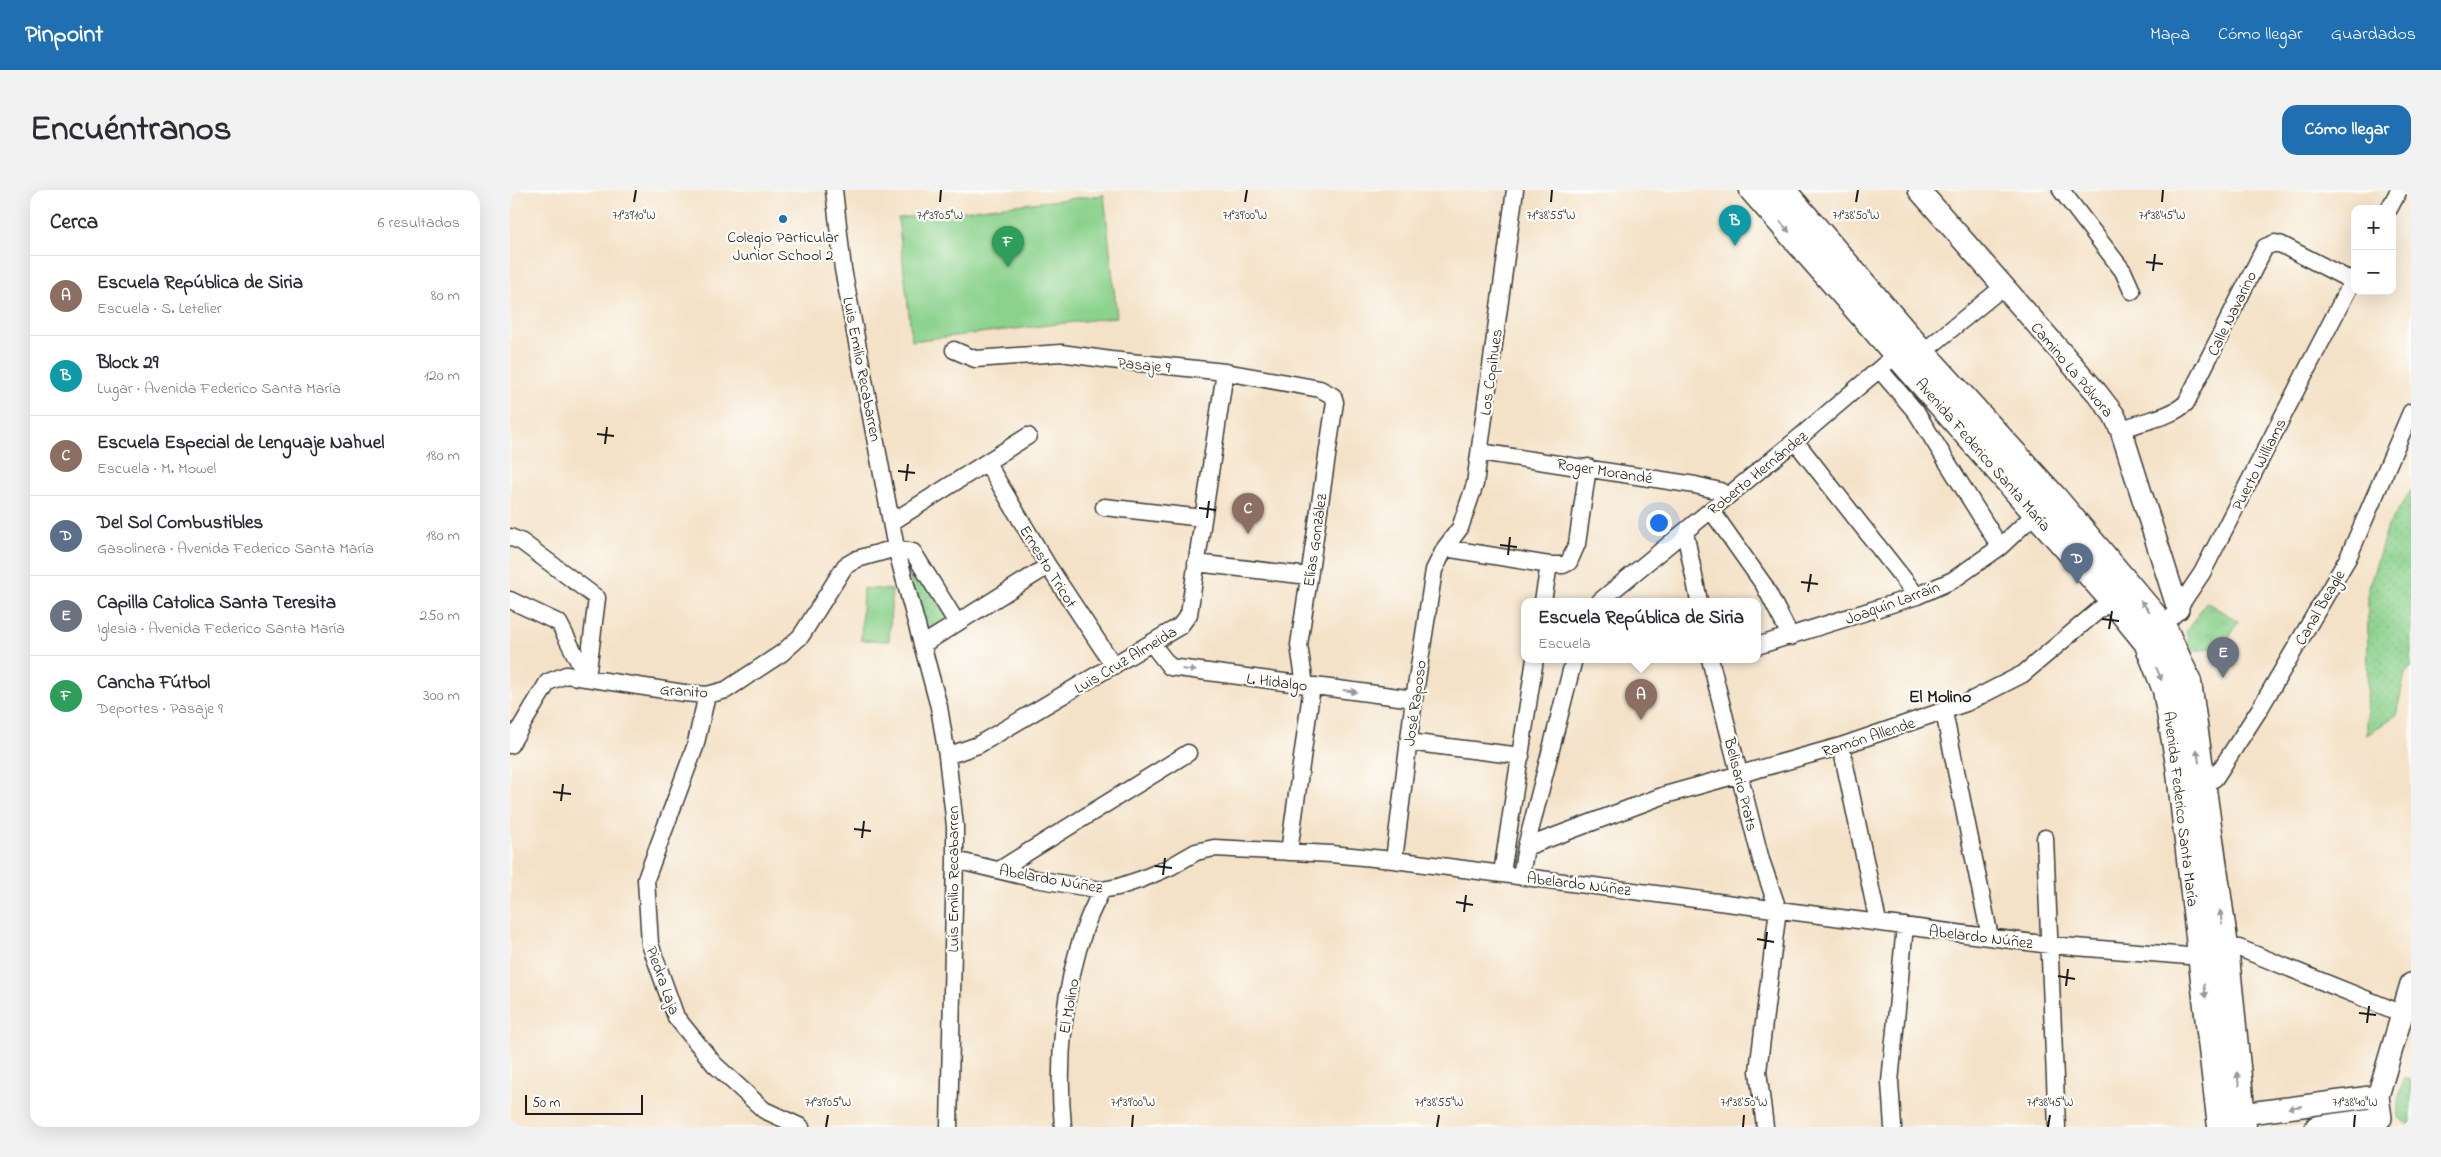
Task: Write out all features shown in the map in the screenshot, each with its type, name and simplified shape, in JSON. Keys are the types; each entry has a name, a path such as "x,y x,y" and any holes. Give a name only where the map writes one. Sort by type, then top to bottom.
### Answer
{"main road":[{"name":"Avenida Federico Santa María","path":"1753,190 1902,354 2036,513 2112,599 2162,626"},
{"name":"Avenida Federico Santa María","path":"1782,190 1902,354 2054,498 2162,626 2188,682 2203,786 2213,952 2231,1121"},
{"name":"Avenida Federico Santa María","path":"2162,626 2166,690 2213,952"}],"street":[{"name":"Luis Emilio Recabarren","path":"834,190 843,269 896,548 939,707 948,756 955,826 949,1127"},
{"name":"Los Copihues","path":"1445,548 1460,528 1468,508 1480,452 1515,190"},
{"name":"Camino La Pólvora","path":"1919,190 2097,393 2114,415 2121,430 2162,626"},
{"path":"2061,190 2123,271 2132,291"},
{"path":"2391,205 2399,190"},
{"name":"Calle Navarino","path":"2121,430 2178,410 2186,403 2265,246 2275,243 2282,245 2351,277"},
{"name":"Puerto Williams","path":"2162,626 2202,572 2351,282"},
{"name":"Roberto Hernández","path":"1604,598 1902,354 2004,287"},
{"name":"Pasaje 9","path":"954,350 975,359 1060,353 1225,372 1303,384 1320,388 1333,396"},
{"path":"1902,354 1916,412 2000,547"},
{"name":"Luis Cruz Almeida","path":"948,756 978,745 1152,644 1180,626 1189,614 1225,372"},
{"name":"Elías González","path":"1290,852 1308,685 1299,645 1335,402 1333,396"},
{"name":"Canal Beagle","path":"2203,786 2215,778 2259,710 2348,558 2411,412"},
{"path":"892,522 1028,436"},
{"path":"1795,441 1917,596"},
{"name":"Roger Morandé","path":"1480,452 1709,487 1728,496"},
{"name":"Ernesto Tricot","path":"987,463 1048,566 1114,666"},
{"path":"1445,548 1556,565 1574,557 1588,467"},
{"path":"1104,507 1203,518"},
{"path":"1711,510 1764,585 1791,637"},
{"name":"Joaquín Larraín","path":"1761,645 1917,596 1953,580 2000,547 2036,513"},
{"path":"1685,532 1697,598"},
{"path":"510,537 522,542 597,598 587,678"},
{"path":"896,548 913,552 957,623"},
{"name":"Granito","path":"510,745 548,682 566,675 707,695 726,690 782,653 801,636 844,566 857,559 896,548"},
{"name":"José Raposo","path":"1394,860 1408,742 1434,570 1445,548"},
{"path":"1196,563 1309,576"},
{"path":"1544,598 1556,565"},
{"path":"922,644 1048,566"},
{"name":"Ramón Allende","path":"1526,847 1665,795 1841,746 1944,712 2023,674 2112,599"},
{"path":"510,600 559,623 587,678"},
{"name":"L. Hidalgo","path":"1152,644 1170,667 1414,699"},
{"path":"1502,873 1534,663"},
{"path":"1521,876 1526,847 1573,663"},
{"name":"Belisario Prats","path":"1711,663 1761,860 1778,909"},
{"name":"Piedra Laja","path":"707,695 695,747 646,879 650,944 676,1017 714,1064 764,1110 801,1127"},
{"path":"1944,712 1990,937"},
{"path":"1408,742 1521,756"},
{"path":"1841,746 1878,922"},
{"path":"999,870 1188,753"},
{"path":"2045,838 2057,1127"},
{"name":"Abelardo Núñez","path":"955,860 1102,890 1118,888 1142,879 1170,867 1196,852 1239,848 1394,860 2050,945 2213,952 2242,949 2403,1014"},
{"name":"El Molino","path":"1063,1127 1060,1095 1060,1053 1070,985 1085,928 1102,890"},
{"path":"1765,1127 1758,1071 1778,909"},
{"path":"1894,1127 1890,1082 1905,926"},
{"path":"2316,1127 2381,1123 2378,1096 2411,984"},
{"path":"2231,1121 2378,1096"}],"green space":[{"path":"1104,195 1117,317 912,341 898,218"},
{"path":"2411,490 2411,667 2405,674 2396,715 2367,735 2368,590 2388,526"},
{"path":"903,556 913,558 949,621 926,635"},
{"path":"863,588 892,590 889,641 861,640"},
{"path":"2206,602 2238,621 2225,645 2191,652 2186,632"},
{"path":"2404,1078 2411,1080 2411,1127 2398,1117 2398,1099"}],"place":[{"name":"Colegio Particular Junior School 2","path":"783,219"},
{"name":"Block 29","path":"1735,246"},
{"name":"Cancha Fútbol","path":"1008,267"},
{"name":"Escuela Especial de Lenguaje Nahuel","path":"1248,534"},
{"name":"Del Sol Combustibles","path":"2077,584"},
{"name":"Capilla Catolica Santa Teresita","path":"2223,678"},
{"name":"Escuela República de Siria","path":"1641,720"}],"district":[{"name":"El Molino","path":"1940,696"}]}
